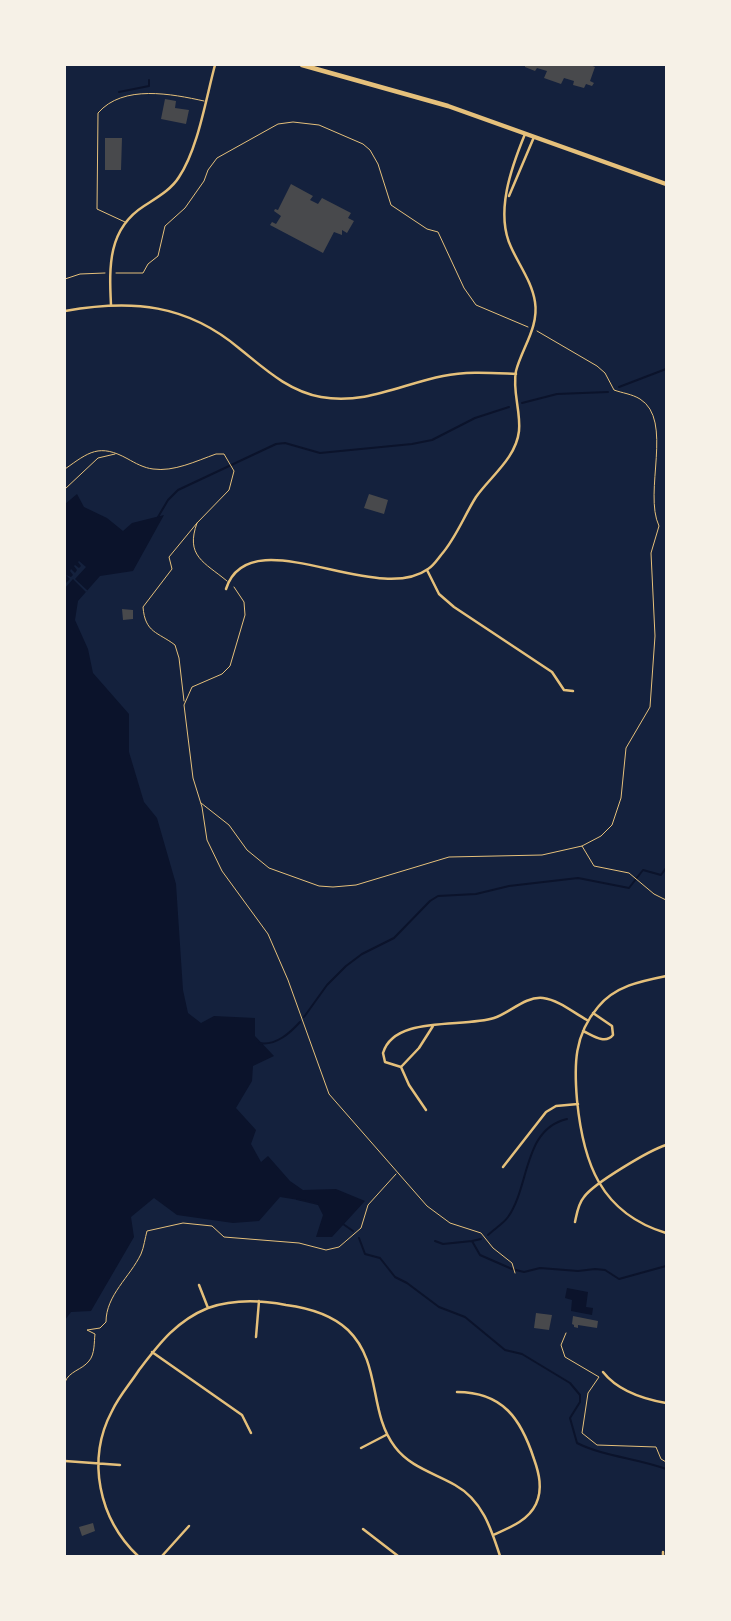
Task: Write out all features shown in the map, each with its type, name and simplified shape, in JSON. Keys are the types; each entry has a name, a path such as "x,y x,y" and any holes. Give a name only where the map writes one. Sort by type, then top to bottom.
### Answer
{"main road":[{"path":"302,65 448,106 666,184"}],"street":[{"path":"111,305 109,273 115,239 125,222 178,180 187,164 215,65"},
{"path":"226,589 228,582 241,566 266,559 378,579 403,577 427,570 446,549 477,496 508,457 516,442 519,430 516,374 536,312 532,291 505,234 503,214 515,160 526,133"},
{"path":"507,199 534,136"},
{"path":"65,311 111,305 159,308 193,319 222,335 276,378 295,389 322,397 342,399 363,398 430,379 459,374 516,374"},
{"path":"427,570 439,594 454,607 552,672 564,690 573,691"},
{"path":"666,976 618,990 593,1013 587,1020 574,1065 584,1150 600,1184 615,1203 634,1219 666,1233"},
{"path":"426,1110 409,1085 401,1067 385,1062 383,1053 388,1041 406,1030 487,1020 539,998 558,1003 587,1020"},
{"path":"583,1031 604,1041 610,1040 613,1035 612,1026 593,1013"},
{"path":"401,1067 419,1048 434,1026"},
{"path":"503,1167 546,1112 556,1106 578,1104"},
{"path":"575,1222 583,1198 643,1155 666,1145"},
{"path":"199,1285 208,1308"},
{"path":"256,1337 260,1301"},
{"path":"138,1556 118,1533 101,1493 99,1462 101,1442 111,1412 152,1352 173,1328 208,1308 236,1302 260,1301 313,1310 333,1319 348,1330 359,1343 367,1358 386,1435 396,1449 413,1464 454,1484 470,1496 481,1509 493,1534 500,1556"},
{"path":"152,1352 242,1415 251,1433"},
{"path":"603,1372 630,1392 666,1403"},
{"path":"457,1392 480,1393 513,1415 525,1433 537,1468 539,1492 530,1512 520,1522 493,1534"},
{"path":"361,1448 386,1435"},
{"path":"65,1461 120,1465"},
{"path":"162,1556 189,1526"},
{"path":"363,1529 398,1556"}],"lane":[{"path":"125,222 97,210 98,113 113,102 135,95 151,93 205,101"}],"path":[{"path":"65,279 80,274 143,273 148,264 158,256 165,226 185,208 217,158 278,124 293,122 319,125 363,144 370,150 378,164 391,205 427,229 438,232 464,288 476,305 556,340 597,366 605,373 614,390 640,399 650,412 658,434 653,498 655,518 659,526 651,553 655,636 650,707 626,748 621,798 612,825 601,836 582,846 542,855 449,856 356,884 332,887 319,886 269,868 247,850 229,825 200,802"},
{"path":"65,469 90,452 107,450 154,470 172,468 216,454 224,454 233,470 233,478 229,490 168,557 172,569 143,609 149,628 175,645 179,658 193,778 200,802 207,840 214,858 228,882 268,934 288,980 329,1094 396,1173 435,1214 455,1225 481,1233 493,1248 514,1265 515,1273"},
{"path":"65,489 98,458 116,454"},
{"path":"184,704 192,687 222,674 230,666 245,615 243,600 228,582 196,555 192,539 197,523"},
{"path":"582,846 597,868 629,873 640,880 654,894 666,900"},
{"path":"65,1382 67,1376 89,1361 95,1344 95,1334 87,1330 100,1328 106,1322 106,1311 124,1278 141,1254 147,1231 183,1223 212,1226 224,1237 290,1242 326,1250 339,1247 361,1228 368,1205 396,1173"},
{"path":"566,1333 561,1345 565,1356 599,1377 588,1393 582,1433 597,1444 656,1448 661,1459 666,1462"}],"water":[{"path":"77,494 84,507 107,518 123,531 132,523 164,515 133,571 100,576 78,601 75,620 88,649 93,673 129,714 129,752 144,802 157,818 176,884 183,990 188,1013 201,1023 214,1016 255,1018 255,1036 274,1056 253,1066 252,1081 236,1108 256,1130 251,1144 261,1162 268,1156 290,1181 303,1190 336,1189 365,1201 332,1237 316,1237 323,1215 317,1203 280,1197 259,1221 233,1223 177,1215 154,1198 131,1217 134,1237 91,1311 71,1312 65,1320 65,504"},
{"path":"567,1288 588,1292 586,1307 593,1308 592,1315 571,1311 572,1300 565,1298"}],"pier":[{"path":"79,561 86,567 75,579 88,591 86,592 73,579 65,588 65,584 70,579 66,575 71,577 73,575 70,571 71,569 75,573 77,570 74,566 79,568 81,566"}],"building":[{"path":"525,65 590,65 595,67 590,81 594,83 592,86 586,84 584,88 573,85 574,81 564,78 561,84 544,78 547,71 537,68 535,71 525,67"},
{"path":"165,99 176,101 175,108 189,110 186,124 161,119"},
{"path":"105,138 122,138 121,170 105,170"},
{"path":"291,184 313,196 310,200 318,204 322,198 351,213 348,218 354,221 347,233 342,230 342,235 334,232 323,253 270,225 272,222 276,224 281,216 274,211 275,209 278,210"},
{"path":"369,494 388,500 384,514 364,508"},
{"path":"122,609 133,610 133,619 123,620"},
{"path":"536,1313 552,1315 549,1330 534,1328"},
{"path":"573,1316 598,1321 597,1328 578,1325 578,1328 574,1327 572,1324"},
{"path":"93,1523 95,1531 82,1536 79,1527"}],"waterway":[{"path":"119,92 149,86 149,80"},
{"path":"619,387 666,369"},
{"path":"522,403 557,394 608,392"},
{"path":"158,517 168,500 178,490 276,444 285,443 320,453 412,444 432,440 475,418 509,407"},
{"path":"304,1017 327,985 346,966 362,954 394,938 430,901 438,896 476,894 509,886 578,878 629,888 643,870 661,875 666,868"},
{"path":"259,1043 277,1041 300,1022"},
{"path":"488,1235 506,1220 515,1204 529,1160 542,1134 553,1125 567,1119"},
{"path":"297,1199 318,1204"},
{"path":"343,1224 353,1231"},
{"path":"359,1238 365,1254 380,1258 395,1277 407,1283 439,1307 465,1317 505,1350 522,1354 570,1383 580,1395 580,1402 570,1418 577,1443 588,1448 666,1469"},
{"path":"472,1241 481,1239"},
{"path":"435,1241 443,1244 472,1241 480,1255 512,1269 524,1272 540,1268 578,1271 595,1269 605,1270 619,1279 666,1266"}]}
